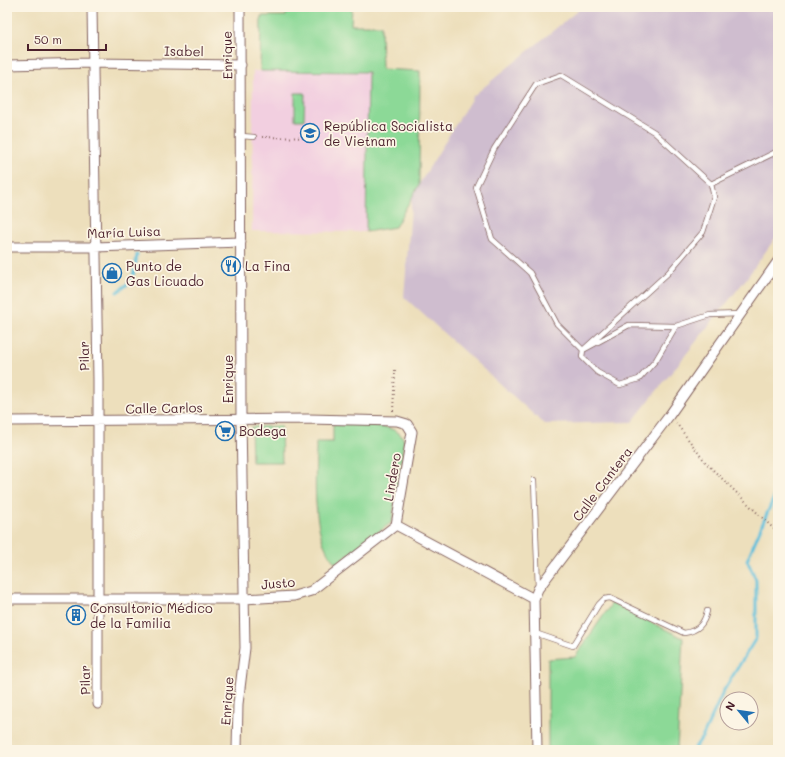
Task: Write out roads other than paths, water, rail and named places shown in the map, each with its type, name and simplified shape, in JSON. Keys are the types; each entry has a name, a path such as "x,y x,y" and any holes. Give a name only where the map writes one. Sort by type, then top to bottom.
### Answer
{"street":[{"name":"Pilar","path":"92,7 97,422 98,704"},
{"name":"Enrique","path":"237,750 238,704 245,648 241,420 240,7"},
{"name":"Isabel","path":"7,65 92,63 241,65"},
{"name":"María Luisa","path":"7,247 95,247 241,242"},
{"name":"Calle Cantera","path":"537,750 534,599 538,589 669,416 778,261"},
{"name":"Calle Carlos","path":"7,421 392,421 407,424 412,432"},
{"name":"Lindero","path":"396,525 412,432"},
{"name":"Justo","path":"7,599 244,599 294,596 311,591 396,525"},
{"path":"396,525 534,599"}],"lane":[{"path":"583,350 557,324 530,273 492,239 476,187 494,149 536,84 561,75 654,132 711,184 714,197 703,232 668,273 583,350 582,357 597,372 620,385 639,379 656,360 676,326"},
{"path":"241,136 254,137"},
{"path":"711,184 778,152"},
{"path":"583,350 629,325 676,326 710,315 740,314"},
{"path":"534,480 538,589"},
{"path":"535,633 573,646 599,604 604,599 610,598 684,632 694,631 698,628 705,621 707,611"}],"waterway":[{"path":"117,292 123,288 133,276 137,255"},
{"path":"693,750 703,736 724,690 756,638 756,580 747,560 778,488"}],"place":[{"name":"República Socialista de Vietnam","path":"310,133"},
{"name":"La Fina","path":"231,266"},
{"name":"Punto de Gas Licuado","path":"112,273"},
{"name":"Bodega","path":"225,431"},
{"name":"Consultorio Médico de la Familia","path":"76,615"}]}
